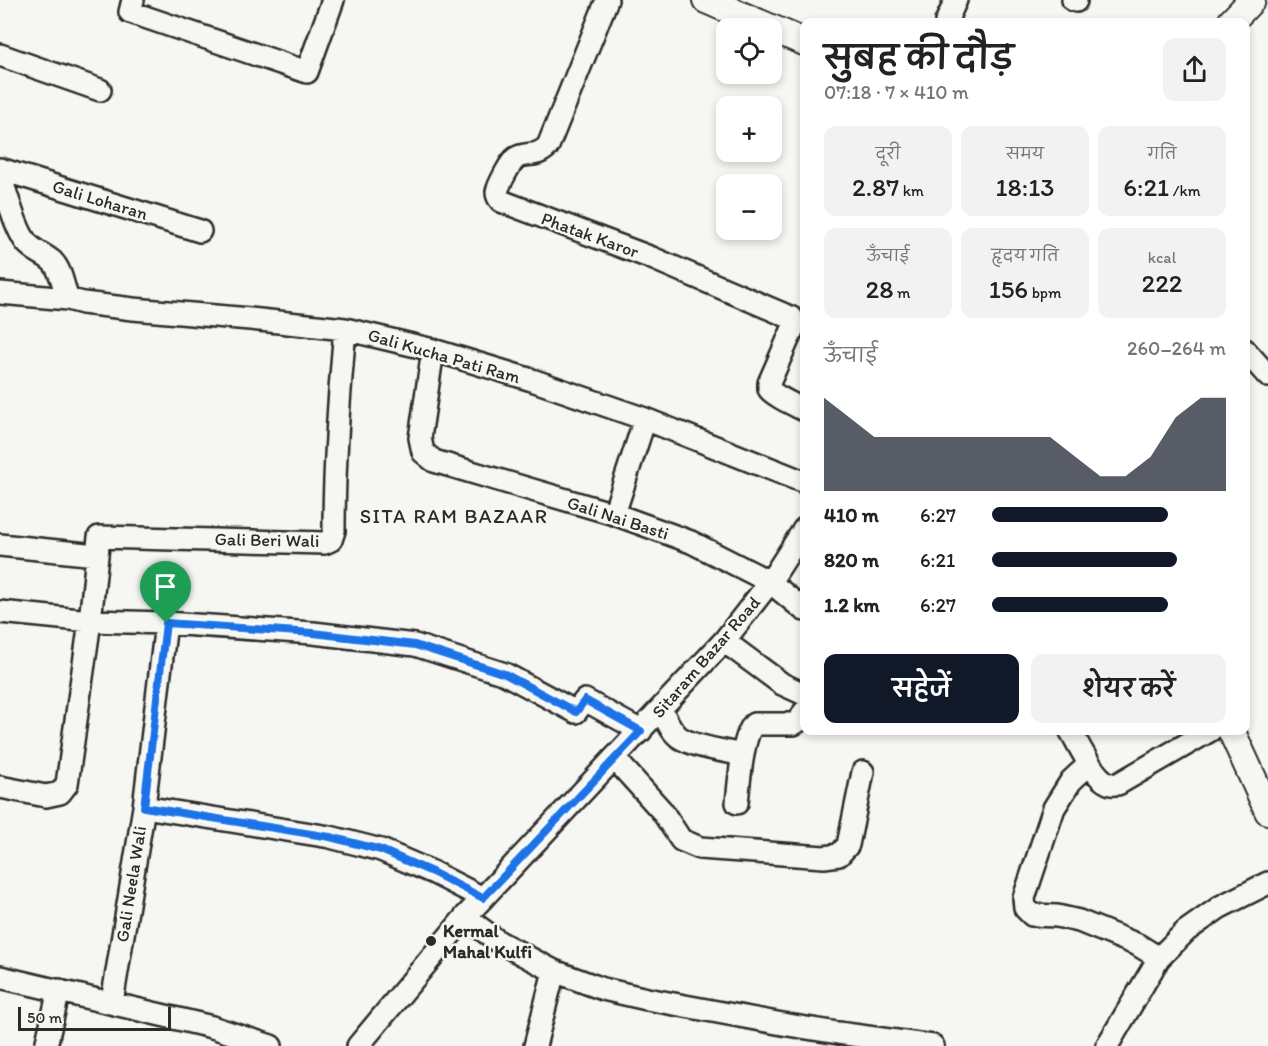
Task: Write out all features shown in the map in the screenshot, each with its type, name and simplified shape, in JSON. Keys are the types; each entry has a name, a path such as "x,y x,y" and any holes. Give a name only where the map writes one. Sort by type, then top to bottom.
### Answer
{"street":[{"path":"132,6 307,72 333,0"},
{"name":"Phatak Karor","path":"607,0 548,146 542,153 517,157 512,162 497,190 498,196 501,201 652,258 792,318 795,326 769,383 769,389 773,394 800,408"},
{"path":"706,0 800,40"},
{"path":"948,18 956,0"},
{"path":"1235,18 1252,0"},
{"path":"0,55 100,90"},
{"name":"Gali Loharan","path":"0,169 200,231"},
{"path":"0,177 17,225 27,244 52,261 60,271 68,299"},
{"name":"Gali Kucha Pati Ram","path":"0,293 68,299 82,303 133,309 345,329 433,350 532,380 645,419 800,480"},
{"name":"Gali Beri Wali","path":"98,546 324,543 331,540 334,531 334,474 345,329"},
{"name":"Gali Nai Basti","path":"433,350 420,438 423,452 434,461 614,514 691,542 770,582 800,607"},
{"path":"1250,356 1268,376"},
{"path":"614,514 645,419"},
{"name":"Sitaram Bazar Road","path":"358,1046 465,917 724,641 770,582 800,535"},
{"path":"0,545 98,546 67,784 60,793 46,796 0,788"},
{"path":"0,612 90,621 166,623 313,633 415,645 505,674 576,712 585,700 641,731"},
{"name":"Gali Neela Wali","path":"112,1002 144,807 166,623"},
{"path":"724,641 782,684 800,692"},
{"path":"661,709 669,726 679,736 693,743 743,755"},
{"path":"737,803 743,755 750,728 754,724 794,724 800,720"},
{"path":"1073,735 1089,764 1108,783 1118,784 1202,735"},
{"path":"1233,735 1268,811"},
{"path":"615,759 662,811 681,840 700,848 824,857 839,855 848,845 863,772"},
{"path":"1089,764 1071,781 1054,808 1024,898 1025,908 1032,915 1057,916 1079,921 1138,945 1159,958"},
{"path":"144,807 330,837 381,850 432,872 483,898"},
{"path":"1107,1046 1159,958 1186,931 1220,907 1268,883"},
{"path":"465,917 499,942 554,972 603,988 647,999 838,1033 933,1046"},
{"path":"535,1046 554,972"},
{"path":"0,976 212,1027 271,1046"},
{"path":"46,1046 59,990"}],"place":[{"name":"Kermal Mahal Kulfi","path":"431,941"}],"district":[{"name":"SITA RAM BAZAAR","path":"454,516"}],"route":[{"path":"166,623 313,633 415,645 505,674 576,712 585,700 641,731 483,898 432,872 381,850 330,837 144,807 166,623"}]}
